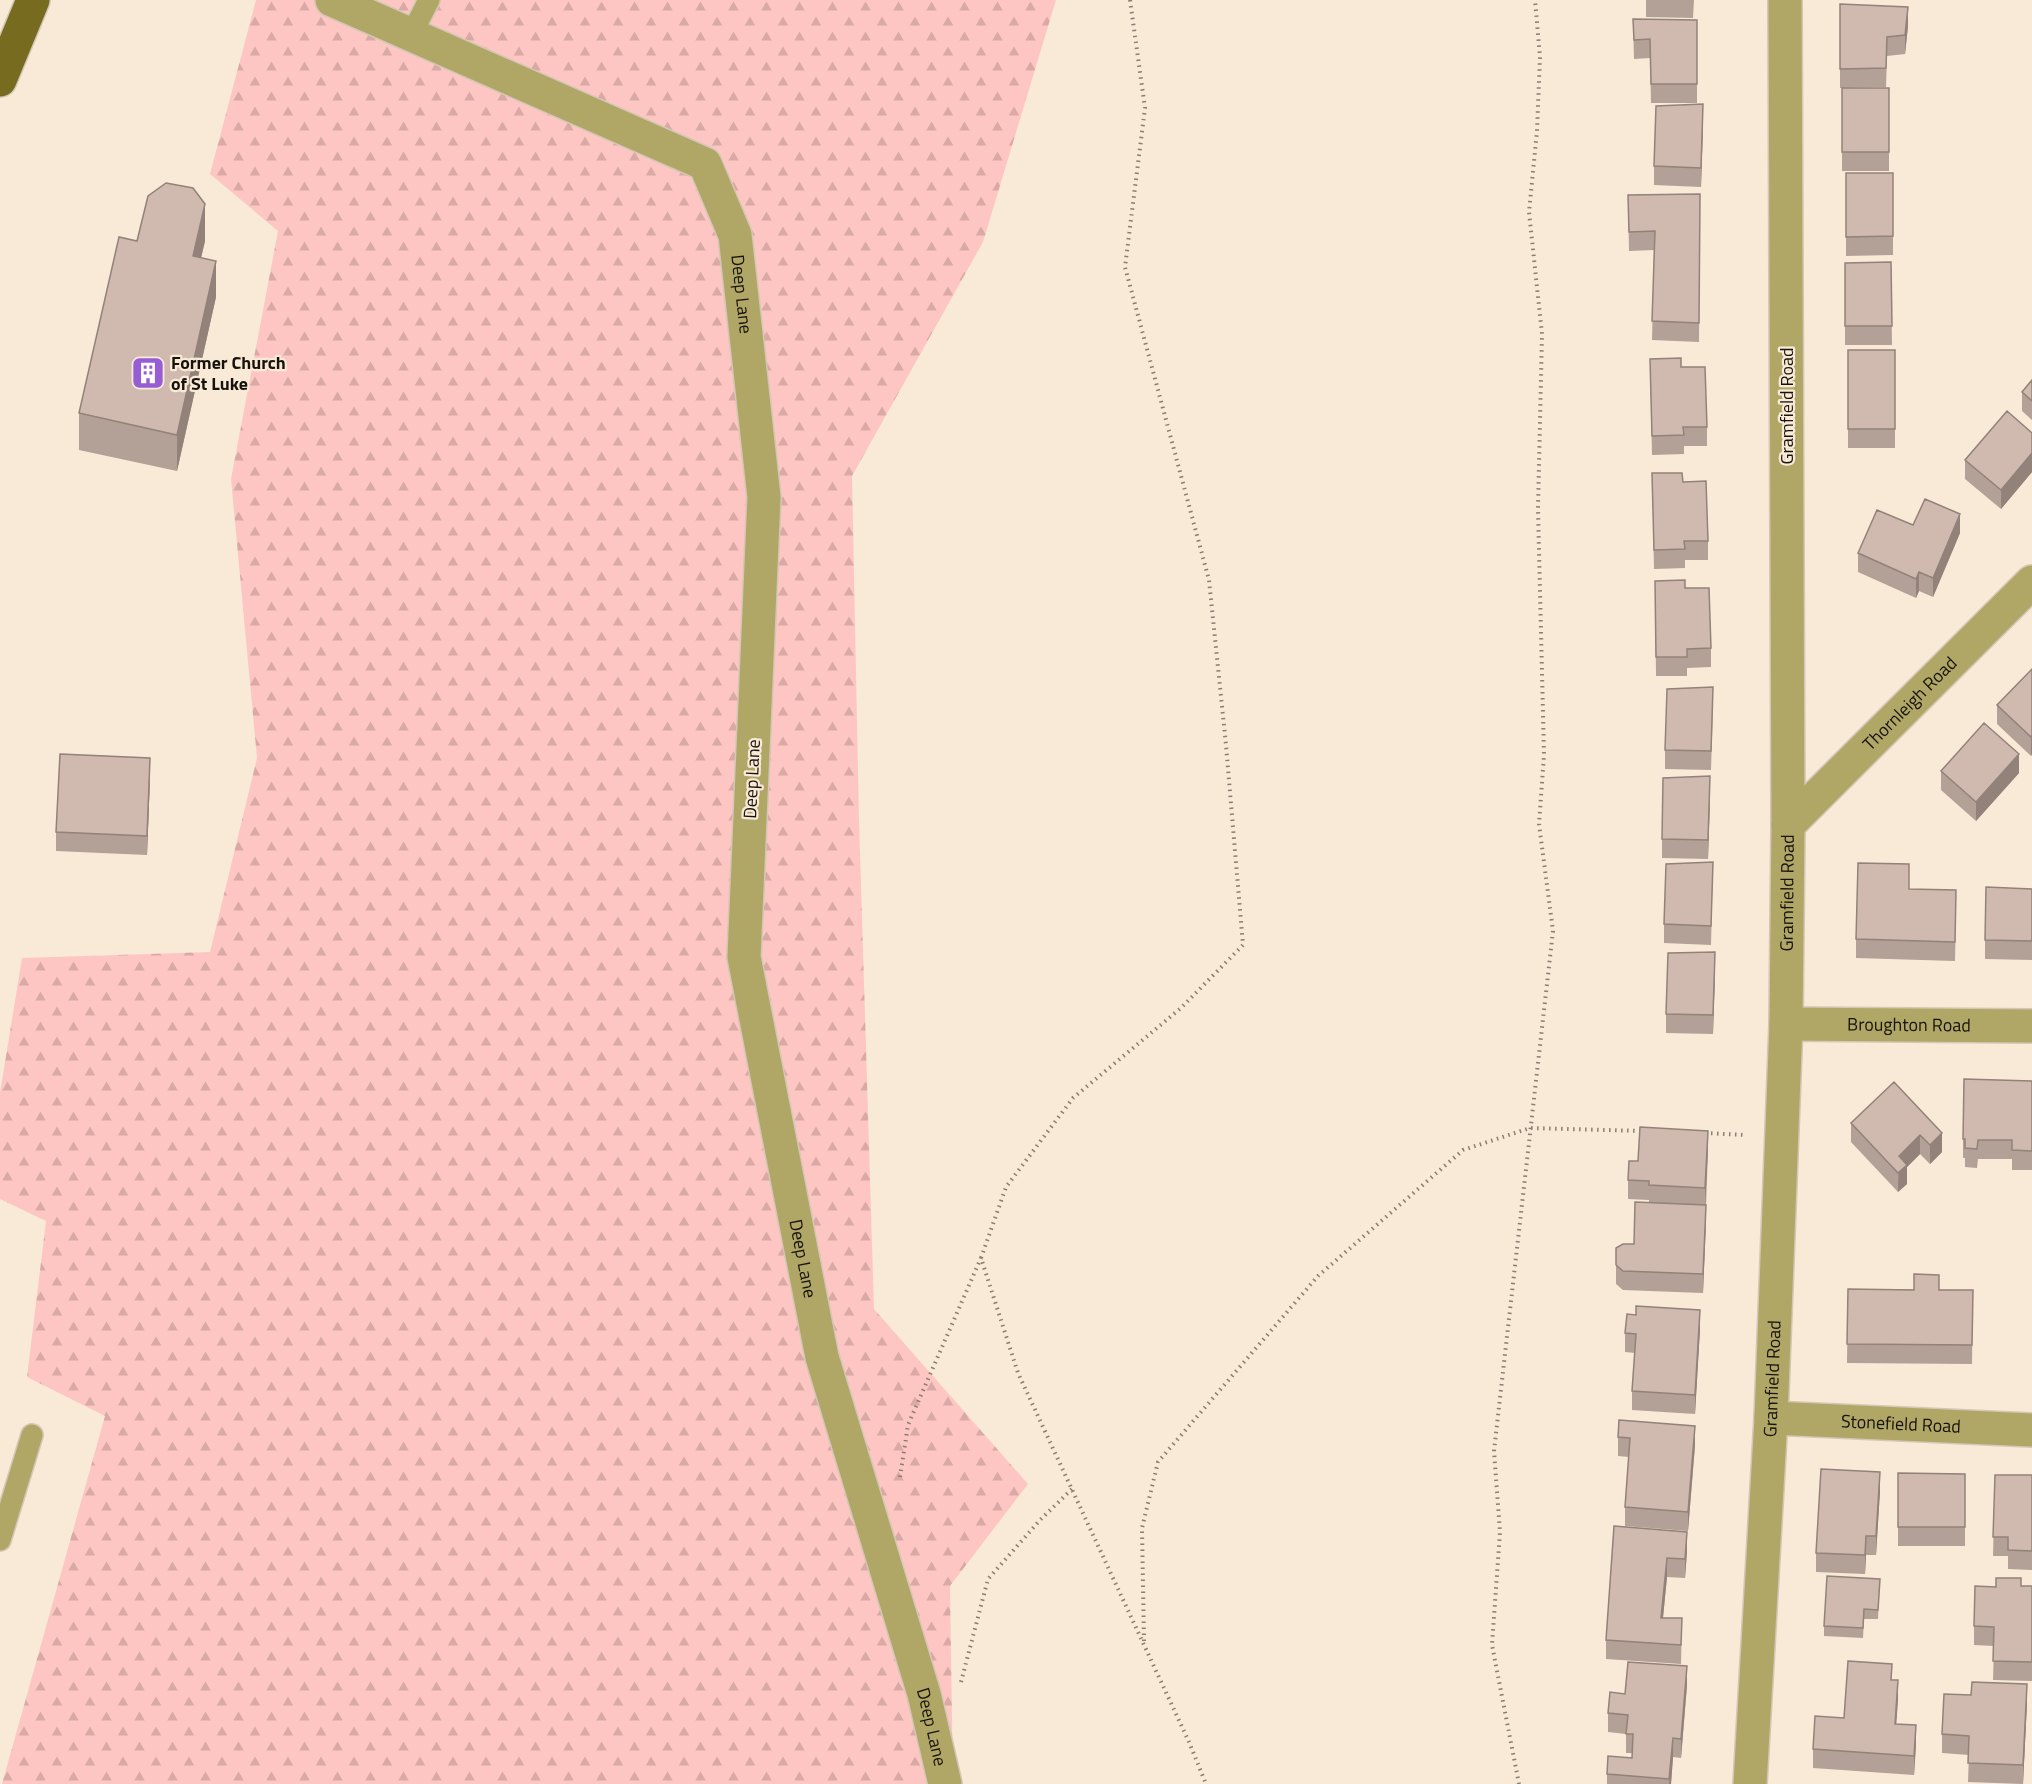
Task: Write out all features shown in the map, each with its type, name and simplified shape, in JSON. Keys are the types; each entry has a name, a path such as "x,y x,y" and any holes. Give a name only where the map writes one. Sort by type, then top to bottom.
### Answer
{"main road":[{"path":"0,80 33,0"}],"street":[{"name":"Deep Lane","path":"332,0 705,164 735,235 764,497 744,957 822,1356 924,1694 945,1784"},
{"name":"Gramfield Road","path":"1750,1784 1771,1418 1786,1024 1788,825 1785,0"},
{"name":"Thornleigh Road","path":"1788,825 2032,582"},
{"name":"Broughton Road","path":"1786,1024 2032,1026"},
{"name":"Stonefield Road","path":"1771,1418 2032,1430"}],"lane":[{"path":"411,35 429,0"},
{"path":"0,1540 32,1435"}],"path":[{"path":"872,1519 897,1499 908,1425 981,1258 1006,1187 1073,1098 1181,1008 1243,945 1209,580 1125,267 1145,108 1130,0"},
{"path":"1519,1784 1492,1645 1500,1532 1494,1451 1553,931 1539,824 1544,755 1538,509 1542,334 1529,212 1537,131 1540,57 1535,0"},
{"path":"1144,1645 1142,1528 1158,1462 1318,1276 1463,1150 1530,1128 1650,1131"},
{"path":"1698,1133 1781,1136"},
{"path":"981,1258 1018,1373 1190,1742 1206,1784"},
{"path":"960,1688 988,1579 1040,1520 1072,1488"}],"green space":[{"path":"256,0 1056,0 983,242 852,476 859,820 874,1309 1028,1484 950,1586 953,1784 2,1784 105,1416 27,1377 46,1221 0,1199 0,1093 22,958 210,952 257,758 231,479 278,231 210,174"}],"building":[{"path":"1840,4 1908,7 1905,35 1887,37 1886,68 1840,69"},
{"path":"1633,19 1697,20 1697,84 1651,84 1650,39 1634,40"},
{"path":"1842,88 1889,88 1889,152 1842,152"},
{"path":"1703,104 1701,168 1654,166 1656,106"},
{"path":"1846,173 1893,173 1893,236 1846,237"},
{"name":"Former Church of St Luke","path":"166,183 193,188 205,204 193,256 216,261 177,435 79,413 119,237 137,241 148,196"},
{"path":"1700,194 1699,323 1652,321 1655,231 1629,232 1628,195"},
{"path":"1891,262 1892,326 1845,326 1845,263"},
{"path":"1848,350 1895,350 1895,429 1848,429"},
{"path":"1681,358 1681,367 1705,367 1707,427 1683,427 1684,435 1652,436 1650,359"},
{"path":"2032,380 2032,401 2022,392"},
{"path":"2007,411 2032,433 2032,453 2001,490 1965,460"},
{"path":"1652,473 1682,473 1683,482 1706,481 1708,541 1684,541 1685,549 1654,550"},
{"path":"1925,499 1960,514 1933,578 1919,572 1916,579 1858,553 1877,510 1913,525"},
{"path":"1685,580 1685,588 1709,588 1711,648 1687,649 1687,657 1656,657 1655,581"},
{"path":"2032,669 2032,735 2031,737 1997,705"},
{"path":"1713,687 1711,751 1665,750 1667,689"},
{"path":"1984,723 2019,754 1976,802 1941,771"},
{"path":"60,754 150,758 147,836 56,832"},
{"path":"1710,776 1708,840 1662,839 1663,778"},
{"path":"1713,862 1711,926 1664,924 1666,864"},
{"path":"1858,863 1909,864 1909,889 1956,890 1955,942 1856,939"},
{"path":"1986,887 2032,889 2032,941 1985,940"},
{"path":"1715,952 1713,1015 1666,1014 1668,953"},
{"path":"1964,1079 2032,1081 2032,1151 2012,1150 2012,1140 1978,1140 1977,1149 1965,1148 1965,1139 1963,1139"},
{"path":"1894,1082 1942,1133 1930,1145 1920,1135 1899,1156 1907,1165 1898,1173 1851,1123"},
{"path":"1640,1127 1708,1131 1705,1188 1649,1185 1649,1181 1628,1180 1629,1161 1638,1161"},
{"path":"1635,1202 1706,1205 1703,1274 1623,1271 1616,1265 1616,1248 1623,1244 1634,1244"},
{"path":"1914,1274 1939,1275 1939,1290 1973,1290 1972,1345 1847,1344 1848,1289 1914,1290"},
{"path":"1636,1306 1700,1310 1695,1395 1632,1391 1636,1334 1625,1333 1627,1314 1636,1315"},
{"path":"1619,1420 1695,1426 1688,1512 1625,1507 1630,1438 1618,1437"},
{"path":"1821,1469 1880,1472 1876,1536 1866,1536 1865,1555 1816,1553"},
{"path":"1898,1473 1965,1474 1965,1527 1898,1527"},
{"path":"1995,1475 2032,1475 2032,1551 2008,1550 2008,1537 1993,1537"},
{"path":"1614,1526 1687,1532 1685,1559 1667,1558 1661,1618 1682,1618 1681,1645 1606,1640"},
{"path":"1827,1576 1880,1579 1878,1610 1864,1609 1863,1628 1824,1626"},
{"path":"1996,1578 2021,1578 2021,1586 2032,1586 2032,1662 1993,1661 1994,1627 1974,1626 1975,1586 1996,1587"},
{"path":"1848,1661 1892,1664 1891,1680 1898,1680 1895,1724 1916,1725 1914,1756 1813,1749 1815,1716 1844,1718"},
{"path":"1628,1662 1687,1666 1681,1739 1673,1738 1669,1779 1607,1774 1608,1756 1632,1758 1633,1734 1626,1734 1628,1715 1608,1713 1610,1692 1625,1694"},
{"path":"1972,1682 2027,1684 2023,1765 1968,1763 1969,1736 1942,1734 1944,1694 1971,1695"}],"place":[{"name":"Former Church of St Luke","path":"148,373"}]}
